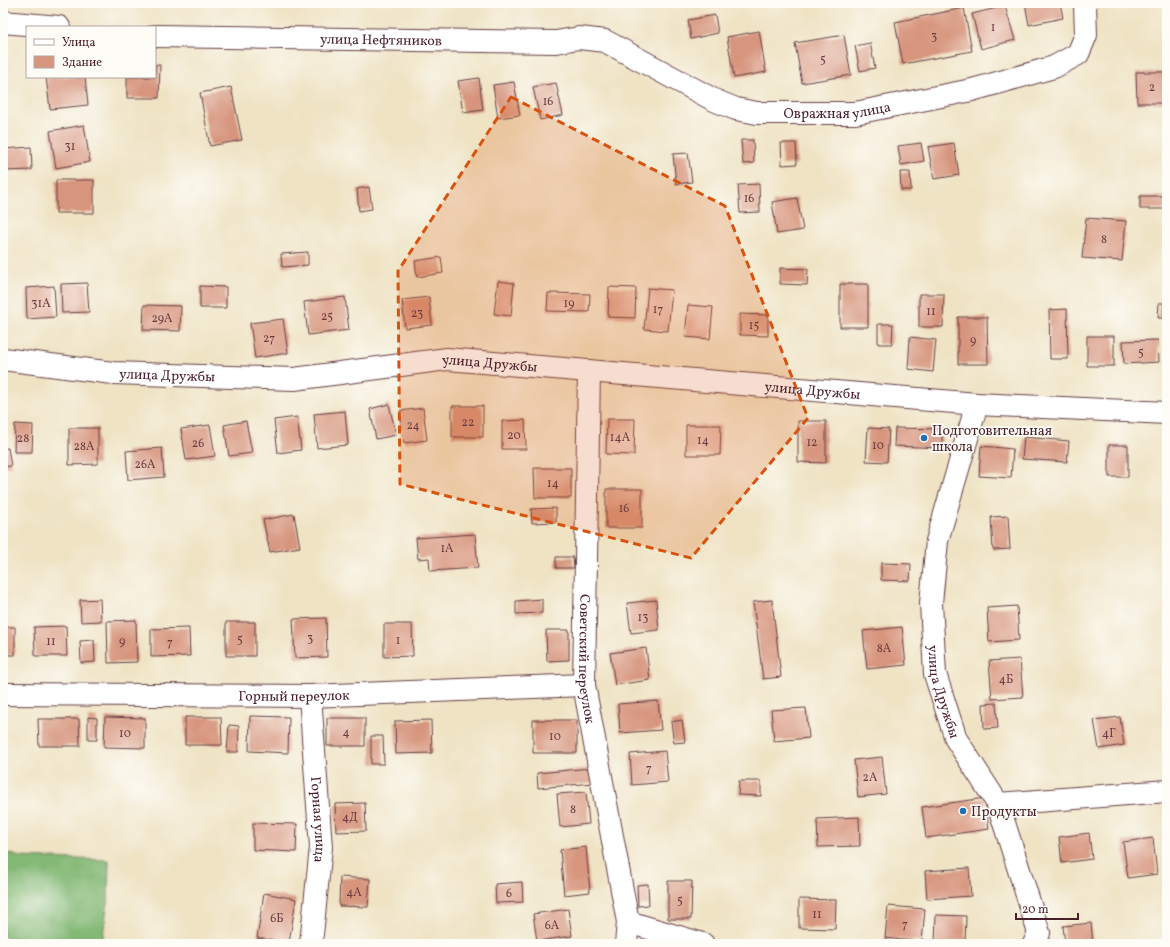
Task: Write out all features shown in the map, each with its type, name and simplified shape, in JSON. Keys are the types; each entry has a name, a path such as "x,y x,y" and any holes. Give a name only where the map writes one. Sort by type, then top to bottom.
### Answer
{"street":[{"name":"Овражная улица","path":"606,41 714,100 736,109 757,113 855,112 972,90 1054,67 1078,54 1086,35 1085,3"},
{"path":"3,22 48,26"},
{"name":"улица Нефтяников","path":"156,36 556,42 579,38 606,41"},
{"name":"улица Дружбы","path":"3,359 113,373 294,379 447,359 977,404 1167,413"},
{"name":"Советский переулок","path":"589,371 584,684 628,922 626,944"},
{"name":"улица Дружбы","path":"977,404 937,541 931,603 935,674 956,739 998,804 1039,933 1034,944"},
{"name":"Горный переулок","path":"3,694 310,696 584,684"},
{"name":"Горная улица","path":"310,696 320,847 311,944"},
{"path":"998,804 1167,791"},
{"path":"628,922 703,944"}],"highlighted area":[{"path":"511,97 725,206 808,418 691,558 400,484 398,271"}],"green space":[{"path":"3,851 20,857 109,860 108,899 102,944 16,944 3,936"}],"building":[{"path":"1025,3 1060,3 1063,18 1029,25"},
{"path":"1005,6 1015,40 981,49 972,14"},
{"path":"964,8 972,51 903,64 895,22"},
{"path":"715,15 718,33 691,39 688,20"},
{"path":"759,31 766,72 734,78 727,37"},
{"path":"844,35 851,75 802,83 795,43"},
{"path":"870,43 875,68 860,71 855,46"},
{"path":"156,65 160,65 159,98 127,98 127,78 156,78"},
{"path":"1136,72 1167,72 1167,103 1137,103"},
{"path":"46,78 85,78 88,105 50,109"},
{"path":"479,78 483,110 463,113 458,81"},
{"path":"514,82 520,115 498,118 493,85"},
{"path":"556,83 563,115 540,120 533,87"},
{"path":"231,87 242,140 210,146 200,93"},
{"path":"84,125 90,162 56,168 50,131"},
{"path":"741,140 753,140 754,163 743,164"},
{"path":"781,143 796,143 797,164 782,165"},
{"path":"921,143 924,161 901,165 898,146"},
{"path":"954,143 959,175 934,179 928,147"},
{"path":"31,147 32,170 4,171 3,149"},
{"path":"688,153 692,182 676,184 673,154"},
{"path":"900,172 910,172 911,190 901,190"},
{"path":"56,180 94,180 94,213 56,213"},
{"path":"759,184 760,212 740,213 738,185"},
{"path":"369,187 372,209 359,211 357,189"},
{"path":"1140,196 1167,196 1167,209 1140,209"},
{"path":"797,198 803,230 777,234 772,202"},
{"path":"1086,218 1126,221 1122,261 1082,258"},
{"path":"308,252 308,265 282,267 281,254"},
{"path":"441,257 443,273 417,277 415,261"},
{"path":"780,268 808,269 807,285 780,284"},
{"path":"498,281 514,283 511,316 494,314"},
{"path":"87,283 89,312 62,313 61,284"},
{"path":"840,284 868,284 868,327 840,327"},
{"path":"54,286 56,317 27,319 26,288"},
{"path":"200,286 226,287 226,308 200,308"},
{"path":"609,287 636,288 635,318 608,317"},
{"path":"648,288 672,290 668,331 644,329"},
{"path":"548,293 590,294 589,312 547,311"},
{"path":"919,294 944,294 943,327 919,327"},
{"path":"345,297 349,330 308,335 304,302"},
{"path":"429,297 432,325 405,328 402,300"},
{"path":"1159,303 1167,303 1167,318 1158,318"},
{"path":"144,305 181,306 180,331 143,330"},
{"path":"688,305 713,307 710,339 685,337"},
{"path":"1067,309 1068,359 1050,359 1049,310"},
{"path":"740,314 768,315 768,336 740,335"},
{"path":"958,317 987,317 988,364 958,364"},
{"path":"283,319 288,353 255,358 250,323"},
{"path":"878,324 893,324 892,344 878,344"},
{"path":"1087,336 1114,336 1114,366 1087,366"},
{"path":"910,337 936,340 933,372 908,369"},
{"path":"1158,340 1159,362 1124,364 1123,341"},
{"path":"389,404 396,435 376,439 370,409"},
{"path":"452,406 483,406 483,437 452,437"},
{"path":"423,408 427,440 404,443 400,411"},
{"path":"345,411 348,445 317,448 314,414"},
{"path":"297,417 301,450 278,453 274,420"},
{"path":"607,419 635,419 634,455 606,454"},
{"path":"525,420 526,449 502,449 502,421"},
{"path":"246,421 252,453 229,456 224,425"},
{"path":"798,421 826,421 826,463 798,462"},
{"path":"15,424 33,425 32,452 14,452"},
{"path":"210,425 215,456 186,460 181,429"},
{"path":"686,425 721,425 720,455 686,455"},
{"path":"69,428 98,428 98,464 69,465"},
{"path":"868,428 889,429 887,462 866,461"},
{"path":"895,428 942,429 942,448 894,446"},
{"path":"1024,437 1069,441 1067,462 1022,459"},
{"path":"1109,445 1128,445 1128,477 1109,477"},
{"path":"981,446 1013,449 1011,478 979,476"},
{"path":"8,448 11,466 3,467 3,449"},
{"path":"162,448 164,477 128,480 126,451"},
{"path":"534,468 571,468 571,498 535,498"},
{"path":"606,489 642,489 642,528 606,528"},
{"path":"556,508 556,522 532,523 531,509"},
{"path":"294,514 300,547 270,552 263,520"},
{"path":"1008,516 1010,549 993,550 991,517"},
{"path":"475,534 478,568 430,571 429,558 418,559 416,538"},
{"path":"556,557 573,557 574,568 556,568"},
{"path":"881,563 911,564 910,581 881,580"},
{"path":"100,599 101,621 81,622 80,600"},
{"path":"542,599 542,613 516,614 516,601"},
{"path":"656,600 659,630 631,633 627,603"},
{"path":"772,600 781,677 763,679 753,602"},
{"path":"1017,606 1019,640 989,642 987,608"},
{"path":"326,618 327,657 295,658 293,619"},
{"path":"136,620 137,662 108,663 107,621"},
{"path":"226,622 255,622 255,656 226,656"},
{"path":"384,624 412,624 413,656 384,657"},
{"path":"66,626 67,656 35,656 34,627"},
{"path":"3,627 15,627 15,655 3,655"},
{"path":"902,627 906,665 867,669 863,631"},
{"path":"189,628 190,656 151,657 151,629"},
{"path":"546,630 569,630 569,660 547,661"},
{"path":"94,640 95,662 81,663 80,641"},
{"path":"646,648 650,680 615,685 610,653"},
{"path":"1020,659 1023,697 992,699 989,661"},
{"path":"658,701 661,730 620,733 618,704"},
{"path":"996,703 998,728 984,729 983,704"},
{"path":"806,708 809,738 774,741 771,710"},
{"path":"250,716 289,717 288,753 249,751"},
{"path":"88,717 97,718 97,740 88,740"},
{"path":"105,717 145,718 145,748 104,747"},
{"path":"185,717 221,717 222,745 185,745"},
{"path":"1120,717 1124,745 1099,749 1094,720"},
{"path":"327,718 365,718 365,746 327,746"},
{"path":"38,719 79,719 80,746 39,746"},
{"path":"431,720 432,753 396,754 395,721"},
{"path":"533,720 577,720 577,753 533,753"},
{"path":"682,720 685,742 674,743 671,722"},
{"path":"229,725 239,726 238,752 227,752"},
{"path":"371,736 383,736 384,764 371,764"},
{"path":"665,751 668,782 632,785 630,754"},
{"path":"882,757 886,794 858,797 854,760"},
{"path":"591,768 593,783 538,788 537,773"},
{"path":"739,781 761,781 761,796 738,795"},
{"path":"586,792 589,824 560,827 557,794"},
{"path":"985,798 989,829 926,838 922,807"},
{"path":"365,803 366,831 336,832 335,804"},
{"path":"859,817 860,846 818,847 817,819"},
{"path":"253,823 297,824 296,852 253,850"},
{"path":"1089,833 1092,859 1062,863 1059,837"},
{"path":"1153,838 1157,874 1128,878 1123,842"},
{"path":"586,847 590,892 564,895 560,850"},
{"path":"969,868 971,896 927,899 925,871"},
{"path":"340,877 370,879 368,907 339,906"},
{"path":"668,881 692,881 691,919 668,919"},
{"path":"522,882 523,902 496,903 495,884"},
{"path":"648,884 649,905 638,906 637,885"},
{"path":"264,893 296,899 289,943 257,938"},
{"path":"799,899 836,900 835,929 799,928"},
{"path":"888,906 925,909 922,942 885,938"},
{"path":"568,909 572,936 537,941 533,914"},
{"path":"936,915 966,916 965,944 935,944"},
{"path":"1091,923 1093,944 1065,944 1063,926"}],"place":[{"name":"Подготовительная школа","path":"924,438"},
{"name":"Продукты","path":"963,811"}]}
